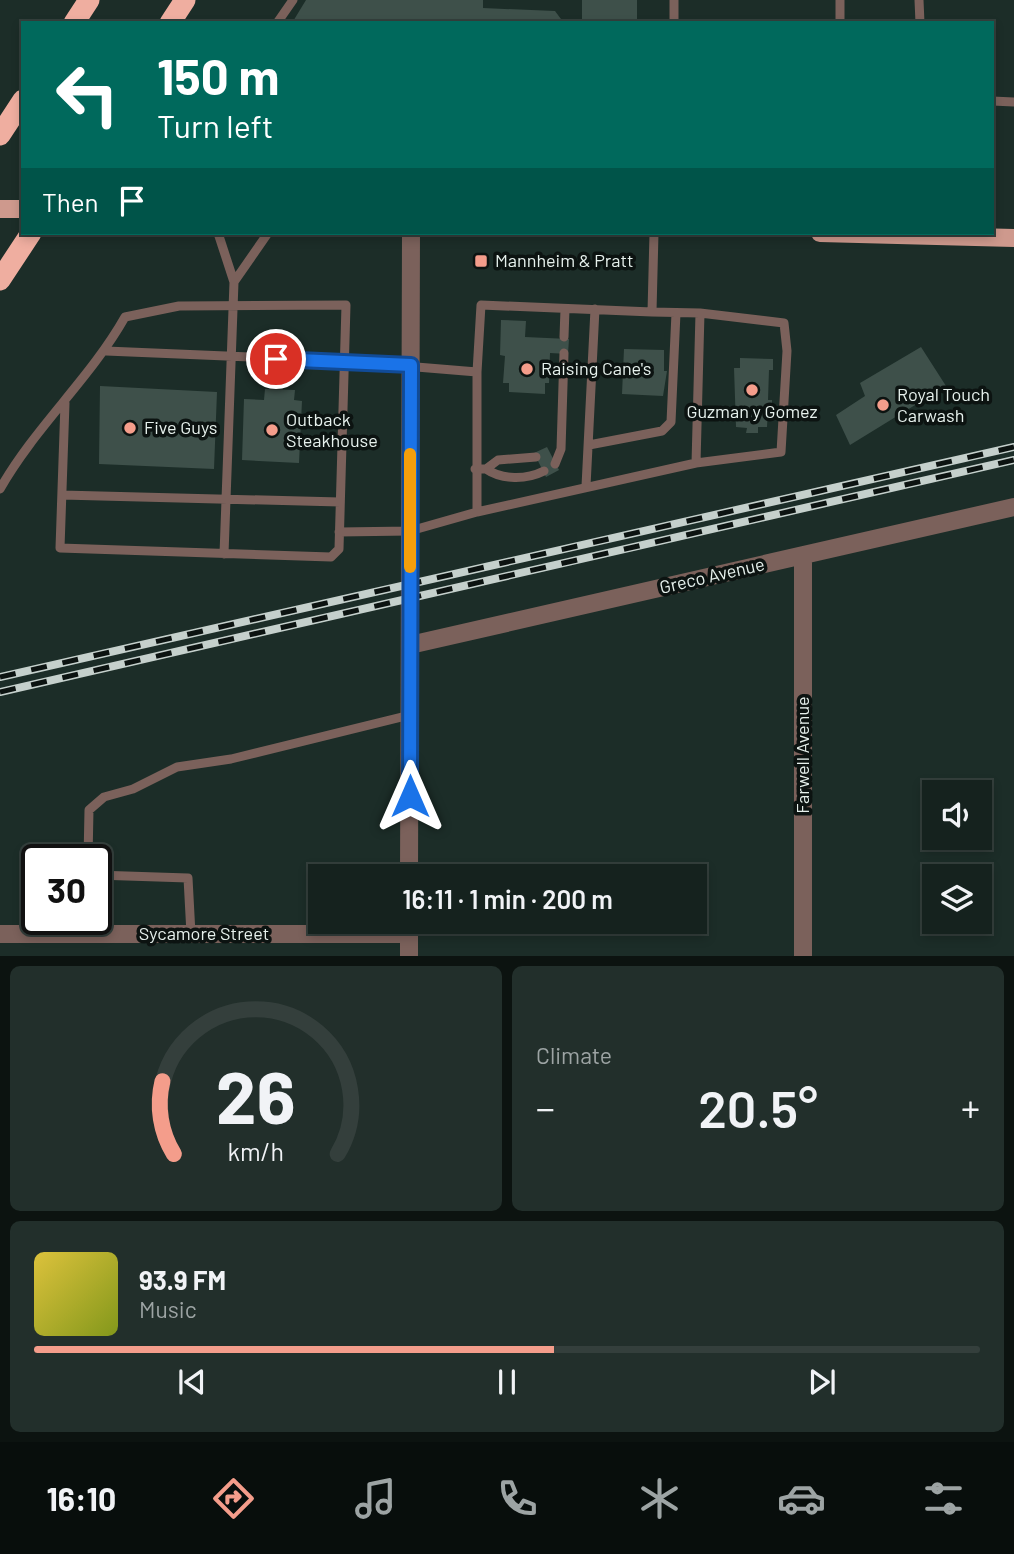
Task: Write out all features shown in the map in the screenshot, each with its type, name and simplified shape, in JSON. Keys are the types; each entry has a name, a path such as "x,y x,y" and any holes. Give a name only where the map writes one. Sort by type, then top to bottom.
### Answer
{"highway":[{"path":"75,21 89,0"},
{"path":"171,21 185,0"},
{"path":"0,135 21,103"},
{"path":"0,280 30,235"}],"main road":[{"path":"0,209 21,209"},
{"path":"944,235 1014,238"}],"street":[{"path":"409,864 411,235"},
{"name":"Greco Avenue","path":"410,645 1014,507"},
{"name":"Farwell Avenue","path":"803,555 803,956"},
{"name":"Sycamore Street","path":"0,934 308,931"},
{"path":"409,934 409,956"}],"lane":[{"path":"279,21 293,0"},
{"path":"674,0 674,21"},
{"path":"840,0 840,21"},
{"path":"919,0 920,21"},
{"path":"994,101 1014,102"},
{"path":"219,235 234,282 224,554"},
{"path":"234,282 267,235"},
{"path":"652,312 654,235"},
{"path":"0,489 65,403 106,351 125,317 179,306 346,305 339,549 331,557 60,548 65,403"},
{"path":"339,532 410,531 586,486 696,463 781,452 787,351 784,323 699,313 481,305 475,469 477,512"},
{"path":"564,337 565,309"},
{"path":"586,486 595,309"},
{"path":"589,445 662,431 671,422 676,313"},
{"path":"696,463 699,313"},
{"path":"106,351 344,361 477,372"},
{"path":"555,464 561,449 564,353"},
{"path":"549,451 561,449"},
{"path":"486,469 498,460 536,457"},
{"path":"475,469 486,469 498,477 533,476 544,471"},
{"path":"62,495 340,502"},
{"path":"88,844 89,810 104,797 134,789 177,767 231,759 410,715"},
{"path":"112,875 188,877 191,934"}],"building":[{"path":"306,0 483,0 483,8 555,11 562,21 293,21"},
{"path":"582,0 637,0 637,21 582,21"},
{"name":"Raising Cane's","path":"501,320 526,321 525,337 569,339 568,354 550,353 549,383 545,383 545,394 509,392 509,383 503,383 505,356 500,355"},
{"name":"Royal Touch Carwash","path":"921,347 946,386 850,445 836,415 865,396 860,383"},
{"path":"624,349 664,350 664,371 667,371 663,396 622,394"},
{"name":"Guzman y Gomez","path":"740,358 773,359 773,370 769,370 768,400 772,400 772,408 768,408 767,427 758,427 758,433 746,433 747,428 736,427 734,368 740,368"},
{"path":"100,386 217,392 214,469 99,464"},
{"name":"Outback Steakhouse","path":"265,389 295,390 294,400 302,401 299,463 242,460 244,399 264,400"},
{"path":"547,447 559,470 546,477 534,453"}],"railway":[{"path":"0,677 1014,447"},
{"path":"0,692 1014,460"}],"slow traffic":[{"path":"410,454 410,567"}],"place":[{"name":"Mannheim & Pratt","path":"481,261"},
{"name":"Raising Cane's","path":"527,369"},
{"name":"Guzman y Gomez","path":"752,390"},
{"name":"Royal Touch Carwash","path":"883,405"},
{"name":"Five Guys","path":"130,428"},
{"name":"Outback Steakhouse","path":"272,430"}],"route":[{"path":"276,359 411,365 410,796"}]}
